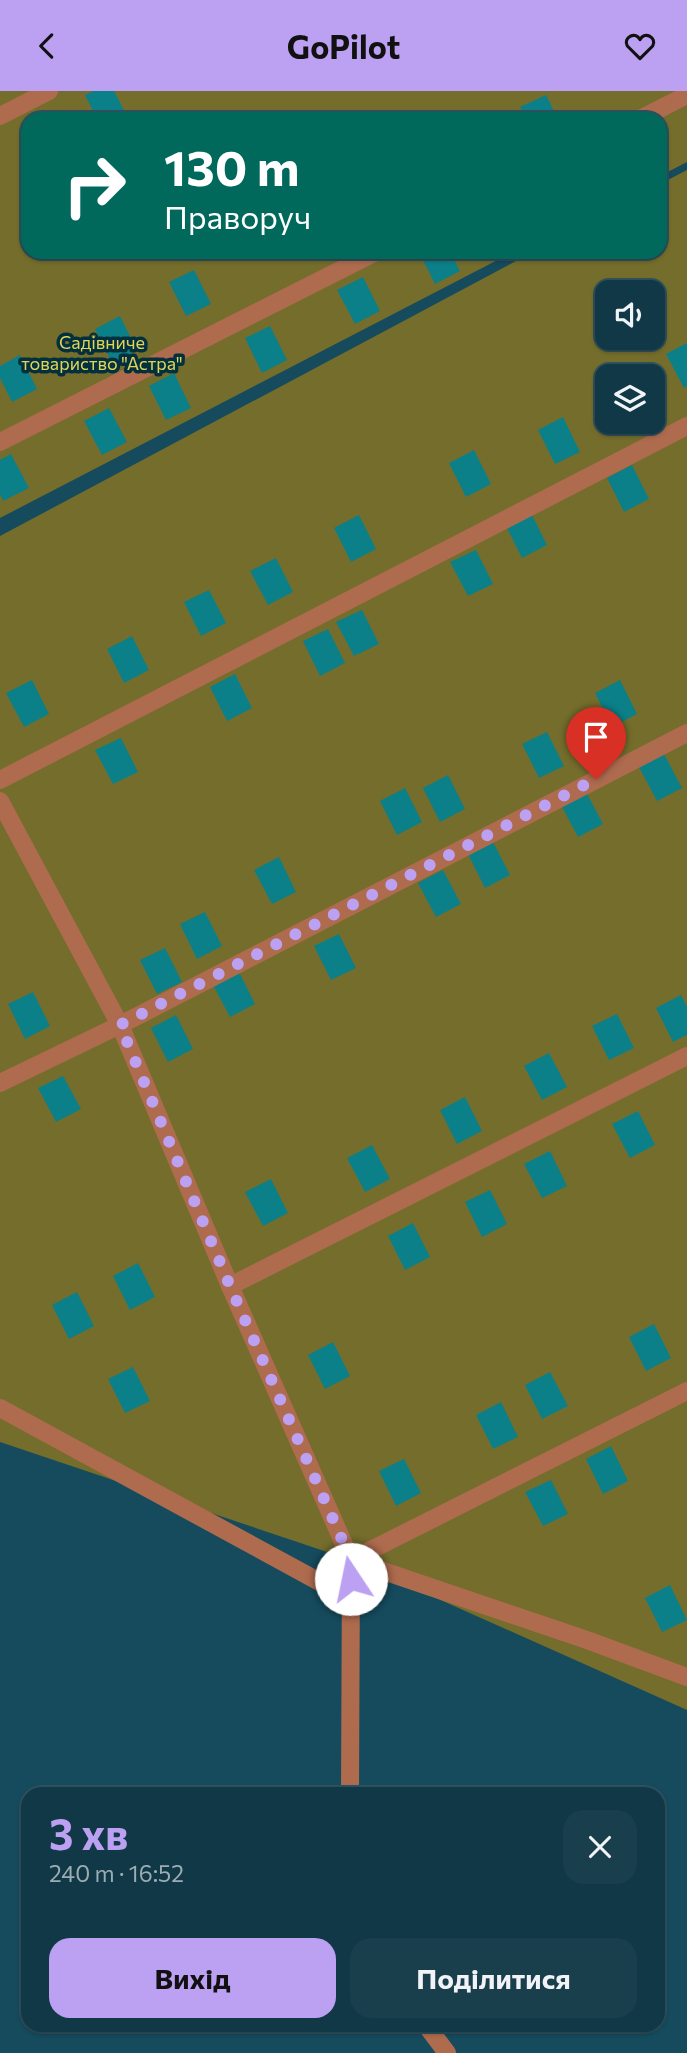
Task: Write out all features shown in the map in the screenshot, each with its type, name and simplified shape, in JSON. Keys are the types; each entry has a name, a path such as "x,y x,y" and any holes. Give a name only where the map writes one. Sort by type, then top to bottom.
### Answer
{"street":[{"path":"0,115 49,91"},
{"path":"654,112 687,95"},
{"path":"0,442 362,259"},
{"path":"0,780 687,425"},
{"path":"0,1083 120,1025 687,733"},
{"path":"0,801 120,1025 230,1286 351,1560 351,1787"},
{"path":"230,1286 687,1056"},
{"path":"351,1560 687,1391"},
{"path":"0,1408 351,1599"},
{"path":"351,1560 587,1640 687,1678"},
{"path":"431,2032 447,2053"}],"green space":[{"name":"Садівниче товариство \"Астра\"","path":"0,91 687,91 687,162 667,172 667,112 21,112 21,259 500,259 0,518"},
{"path":"687,170 687,1710 351,1560 0,1442 0,536 520,259 667,259 667,180"}],"building":[{"path":"94,91 114,91 125,112 94,112 85,95"},
{"path":"546,95 554,112 523,112 520,107"},
{"path":"422,259 454,259 460,271 435,284"},
{"path":"194,270 211,304 186,316 169,282"},
{"path":"363,277 380,311 355,324 337,290"},
{"path":"120,316 137,350 112,363 95,329"},
{"path":"270,326 287,360 262,373 245,338"},
{"path":"687,343 687,386 684,388 666,354"},
{"path":"20,355 37,389 12,402 0,378 0,366"},
{"path":"174,373 191,408 166,420 149,386"},
{"path":"109,408 127,442 102,455 84,421"},
{"path":"563,417 580,452 555,464 538,430"},
{"path":"474,450 491,484 466,497 449,463"},
{"path":"11,454 29,488 3,501 0,494 0,460"},
{"path":"632,465 649,499 624,512 607,478"},
{"path":"530,511 547,545 522,558 505,524"},
{"path":"359,515 376,549 351,562 334,528"},
{"path":"476,550 493,584 468,596 450,562"},
{"path":"276,558 293,592 268,605 250,571"},
{"path":"209,590 226,623 201,636 184,602"},
{"path":"362,610 379,644 354,656 336,622"},
{"path":"328,629 345,663 320,676 303,641"},
{"path":"132,636 149,670 124,683 107,649"},
{"path":"235,674 252,708 227,721 210,687"},
{"path":"32,680 49,714 24,727 6,693"},
{"path":"620,680 637,714 612,727 595,693"},
{"path":"547,732 564,766 539,778 522,744"},
{"path":"121,738 138,772 113,784 95,750"},
{"path":"664,754 682,788 657,801 639,767"},
{"path":"448,775 465,809 440,822 423,788"},
{"path":"405,788 422,822 397,835 380,801"},
{"path":"585,790 603,824 578,837 560,803"},
{"path":"493,842 510,875 485,888 468,854"},
{"path":"279,857 296,892 272,904 254,870"},
{"path":"443,870 461,904 436,917 418,883"},
{"path":"205,912 222,946 197,959 180,924"},
{"path":"339,934 356,968 331,980 314,946"},
{"path":"165,948 182,982 157,994 140,960"},
{"path":"238,970 255,1004 230,1017 212,983"},
{"path":"33,992 50,1026 25,1039 8,1004"},
{"path":"681,995 687,1007 687,1035 673,1042 656,1008"},
{"path":"617,1014 634,1048 609,1060 592,1026"},
{"path":"176,1015 193,1049 168,1062 151,1028"},
{"path":"549,1053 567,1087 542,1100 524,1066"},
{"path":"63,1076 81,1109 56,1122 38,1088"},
{"path":"465,1097 482,1131 457,1144 440,1110"},
{"path":"638,1111 655,1145 630,1158 612,1124"},
{"path":"372,1145 390,1179 365,1192 347,1158"},
{"path":"550,1151 567,1186 542,1198 524,1164"},
{"path":"271,1179 288,1213 263,1226 245,1192"},
{"path":"490,1190 507,1224 482,1237 465,1202"},
{"path":"413,1223 430,1257 405,1270 388,1236"},
{"path":"138,1263 155,1297 130,1310 113,1276"},
{"path":"77,1292 94,1326 69,1339 52,1305"},
{"path":"654,1324 671,1358 646,1371 629,1337"},
{"path":"333,1342 350,1376 325,1389 308,1355"},
{"path":"133,1367 150,1401 125,1413 108,1379"},
{"path":"550,1372 568,1406 542,1419 525,1385"},
{"path":"501,1402 518,1437 493,1449 476,1415"},
{"path":"611,1446 628,1481 603,1494 586,1459"},
{"path":"404,1459 421,1493 396,1506 379,1471"},
{"path":"551,1480 568,1514 543,1526 525,1492"},
{"path":"670,1585 687,1620 662,1632 645,1598"}],"route":[{"path":"351,1579 351,1560 230,1286 120,1025 596,779"}]}
